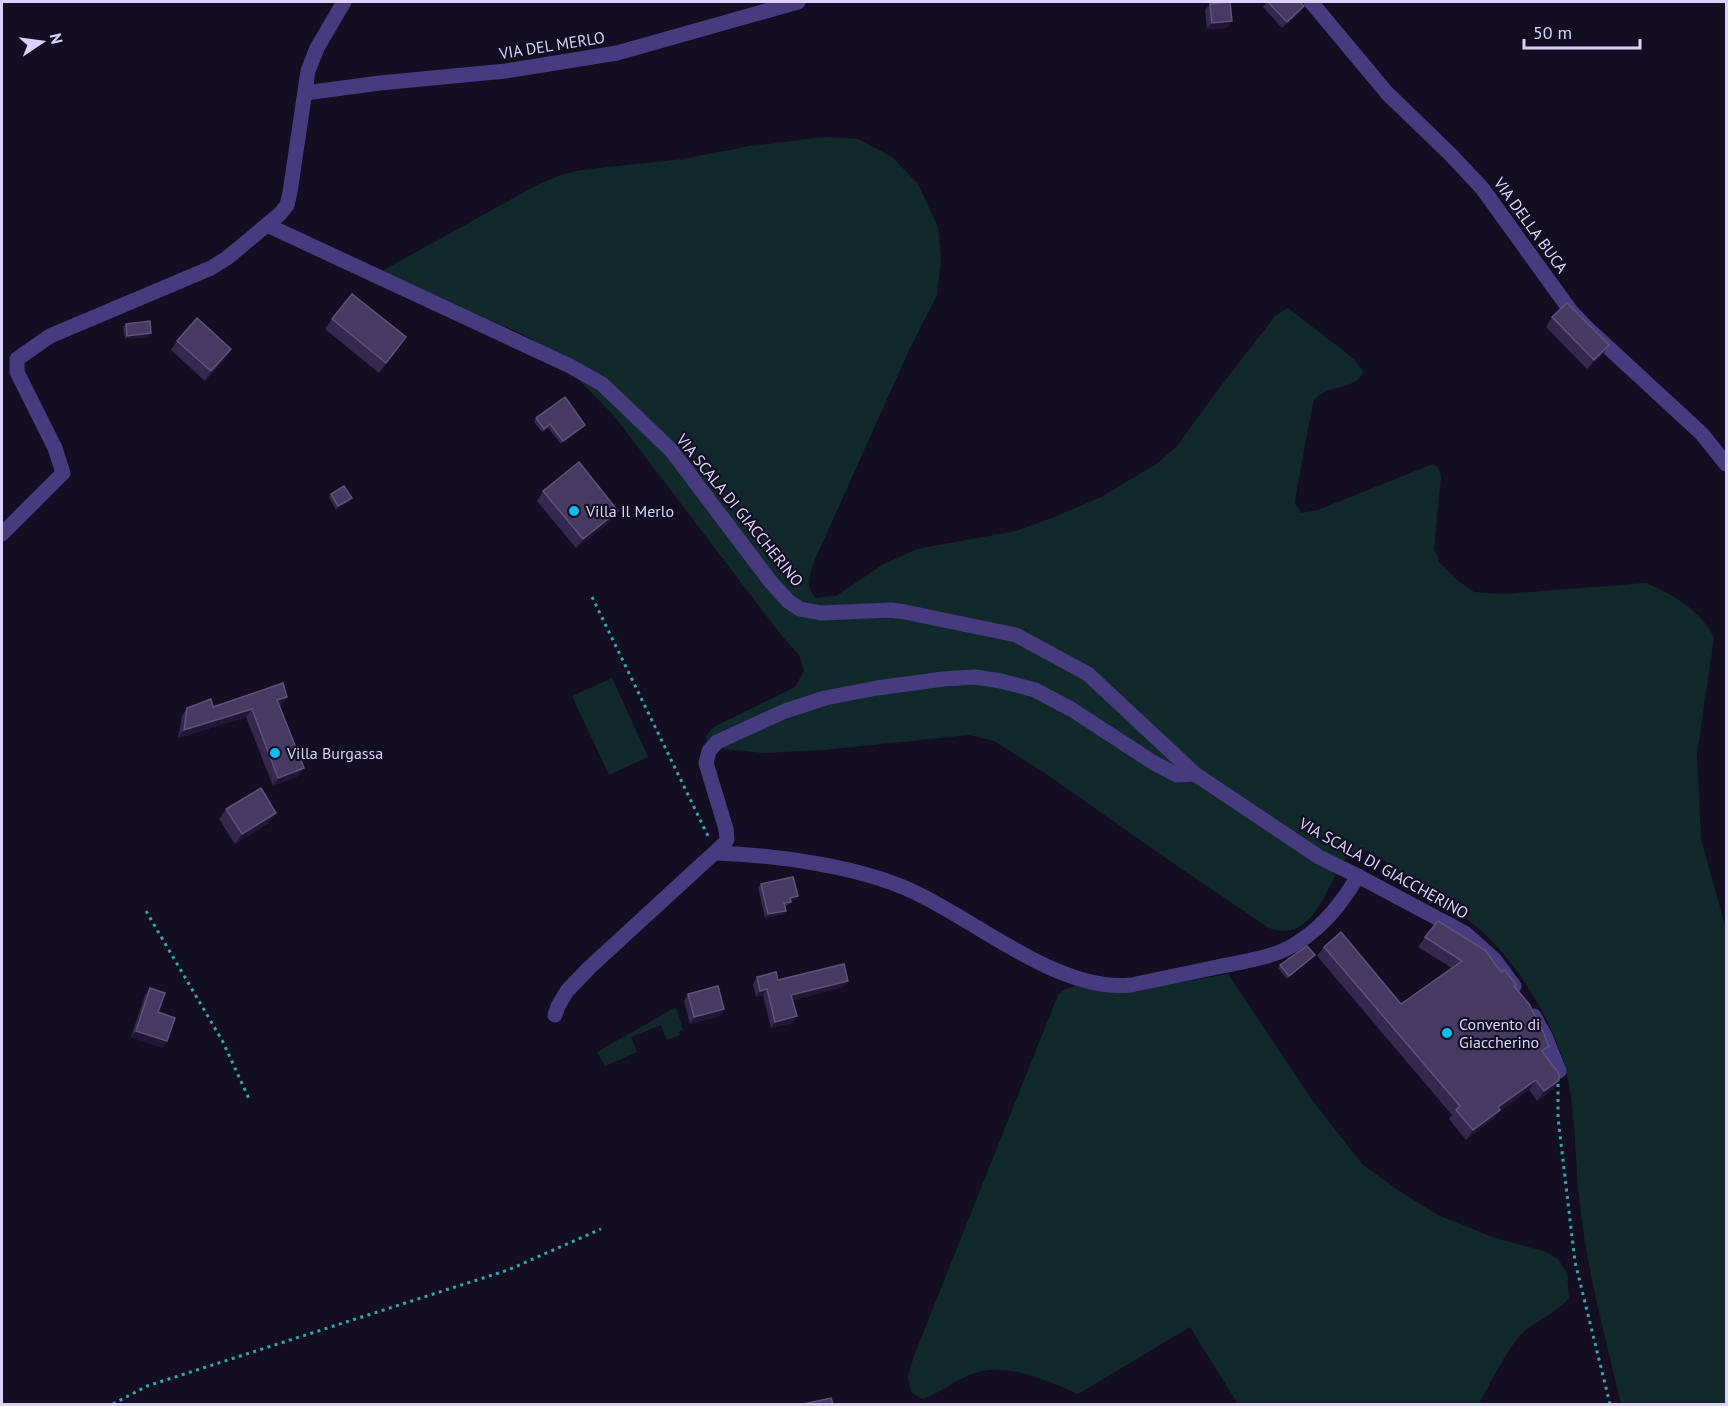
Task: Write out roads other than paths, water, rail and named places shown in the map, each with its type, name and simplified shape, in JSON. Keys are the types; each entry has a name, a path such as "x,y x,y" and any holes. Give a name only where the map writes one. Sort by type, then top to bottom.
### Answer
{"street":[{"path":"2,534 63,473 59,456 16,372 16,363 20,357 50,336 66,328 211,268 285,209 289,199 308,71 317,48 344,2"},
{"name":"VIA DEL MERLO","path":"305,93 506,71 617,52 798,2"},
{"name":"VIA DELLA BUCA","path":"1311,2 1387,93 1457,160 1482,188 1570,310 1702,434 1726,465"},
{"name":"VIA SCALA DI GIACCHERINO","path":"267,225 570,366 602,384 671,450 770,581 795,606 810,612 821,613 891,610 1016,635 1088,674 1195,774 1319,857 1465,933 1494,959 1525,1002 1545,1036 1559,1071"},
{"path":"555,1015 567,991 589,968 725,843 727,833 706,763 706,756 711,747 733,734 784,711 825,698 877,688 975,677 1035,690 1071,709 1120,742 1177,775 1195,774"},
{"path":"716,853 756,855 861,873 912,891 1058,972 1114,986 1131,985 1265,957 1288,948 1325,921 1343,900 1358,876"}],"place":[{"name":"Villa Il Merlo","path":"574,511"},
{"name":"Villa Burgassa","path":"275,753"},
{"name":"Convento di Giaccherino","path":"1447,1033"}]}
